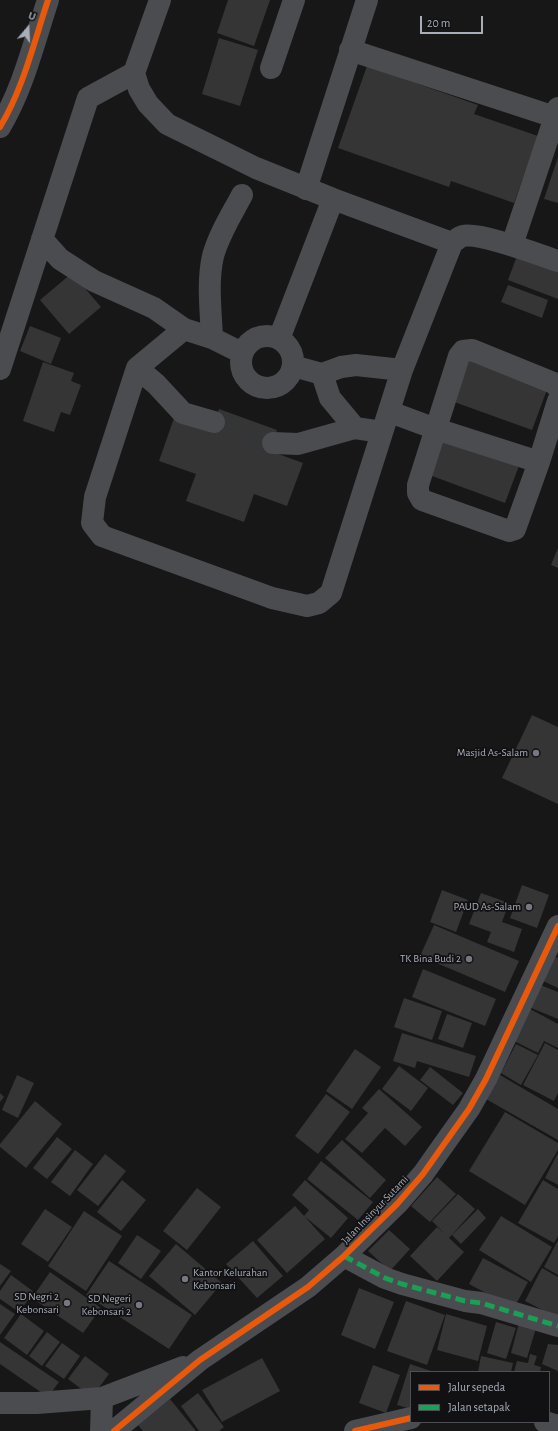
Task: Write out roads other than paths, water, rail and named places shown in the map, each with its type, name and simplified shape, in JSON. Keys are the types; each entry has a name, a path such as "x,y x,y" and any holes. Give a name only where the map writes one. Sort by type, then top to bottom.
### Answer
{"street":[{"path":"0,128 6,117 25,69 48,0"},
{"path":"160,0 134,73 148,104 167,124 256,168 306,189 452,243"},
{"path":"271,68 294,0"},
{"path":"306,189 367,0"},
{"path":"350,50 557,114 512,245"},
{"path":"0,368 88,98 134,73"},
{"path":"212,338 211,273 213,255 223,231 242,195"},
{"path":"279,339 333,200"},
{"path":"184,329 137,368 95,497 92,523 102,536 272,598 306,606 319,603 331,593 382,432 390,412 402,370 452,243 463,236 478,237 512,245 558,261"},
{"path":"42,239 60,259 94,281 154,308 184,329 212,338 242,353"},
{"path":"268,336 279,339 287,346 292,356 292,366 289,377 281,385 271,388 260,388 250,382 243,374 240,364 242,353 248,344 257,338 268,336"},
{"path":"558,388 556,384 472,350 463,351 459,356 418,485 418,493 422,500 510,532 515,529 539,462 558,401"},
{"path":"292,366 322,374 341,367 356,365 402,370"},
{"path":"137,368 156,384 183,412 214,422"},
{"path":"322,374 330,398 355,428"},
{"path":"390,412 436,429 539,462"},
{"path":"273,442 298,444 355,428 382,432"},
{"name":"Jalan Insinyur Sutami","path":"114,1431 200,1360 282,1307 308,1288 344,1256 397,1204 423,1174 468,1109 486,1079 558,926"},
{"path":"344,1256 384,1278 402,1284 465,1301 481,1302 558,1326"},
{"path":"0,1403 37,1403 102,1398 200,1360"},
{"path":"101,1431 102,1398"},
{"path":"355,1431 410,1418"},
{"path":"548,1423 558,1426"}],"tunnel":[{"path":"214,422 273,443"}],"place":[{"name":"Masjid As-Salam","path":"536,753"},
{"name":"PAUD As-Salam","path":"529,907"},
{"name":"TK Bina Budi 2","path":"469,959"},
{"name":"Kantor Kelurahan Kebonsari","path":"185,1279"},
{"name":"SD Negri 2 Kebonsari","path":"67,1303"},
{"name":"SD Negeri Kebonsari 2","path":"139,1305"}]}
